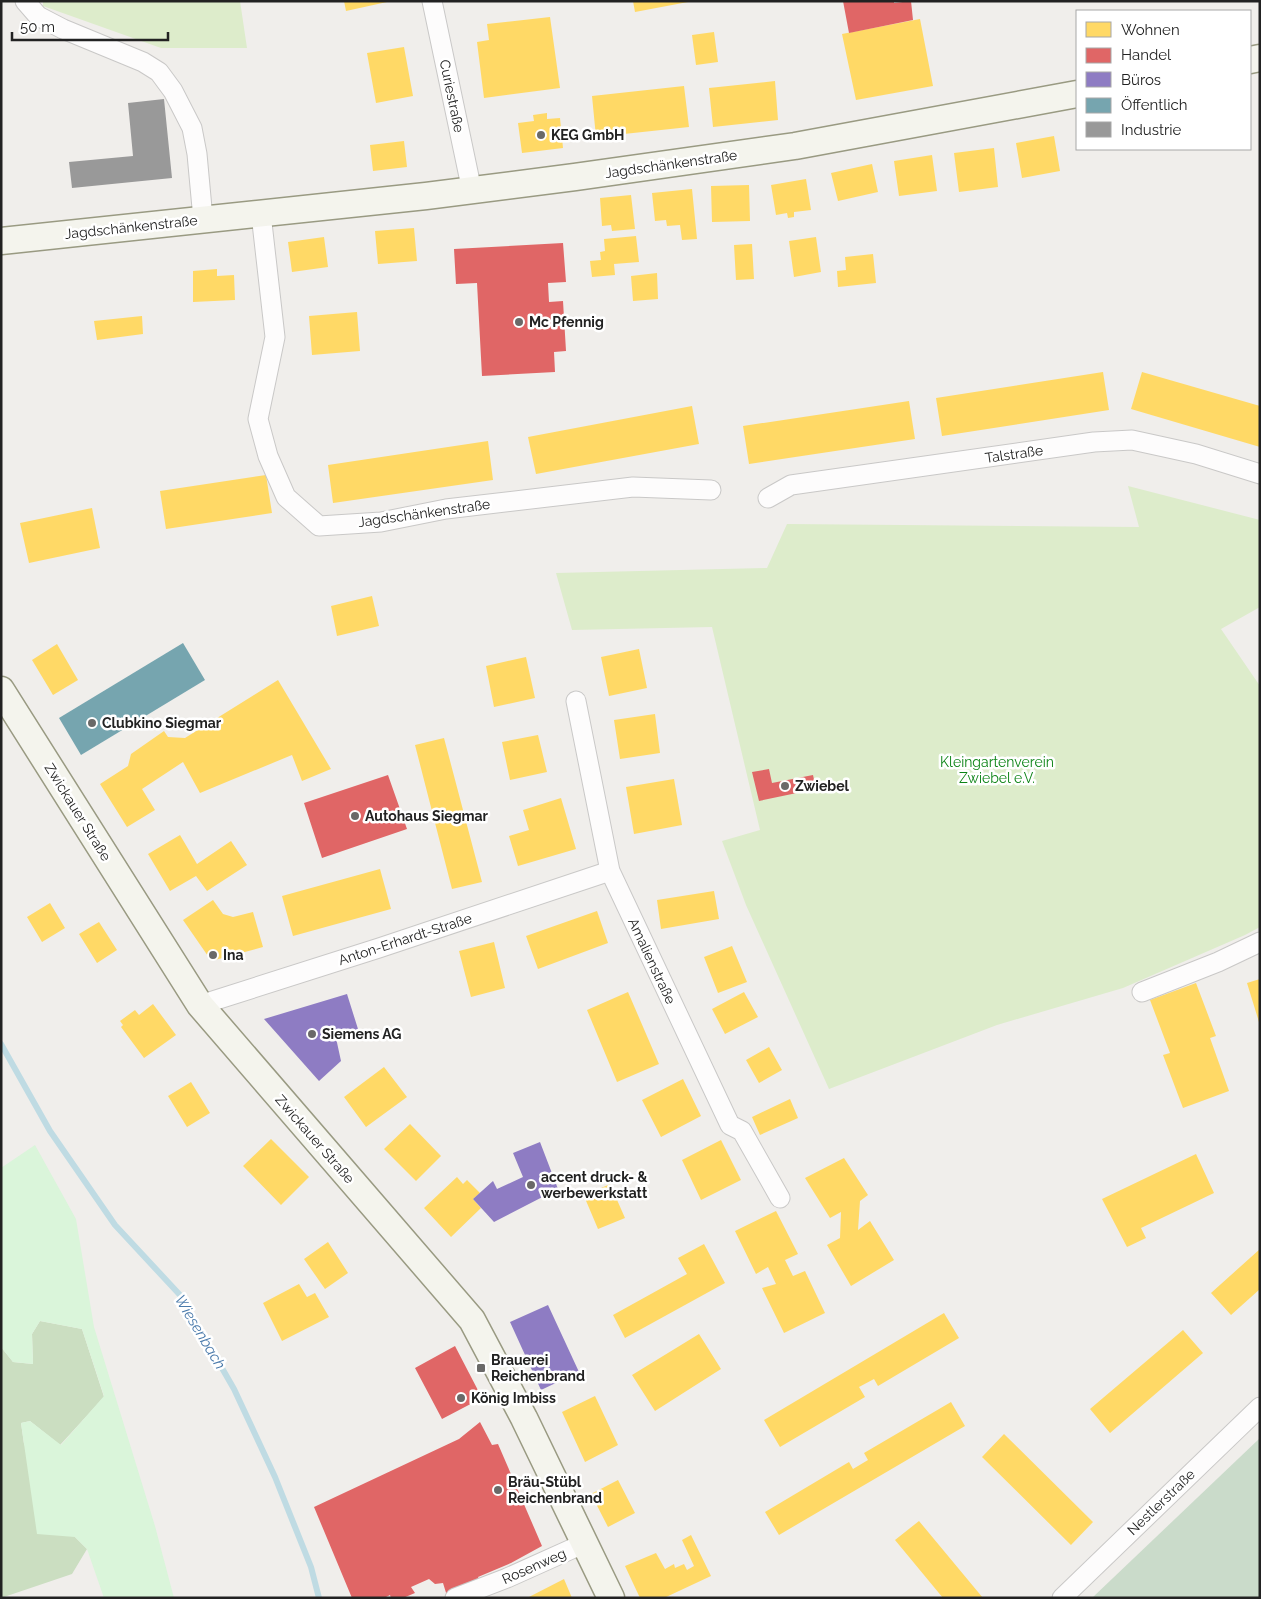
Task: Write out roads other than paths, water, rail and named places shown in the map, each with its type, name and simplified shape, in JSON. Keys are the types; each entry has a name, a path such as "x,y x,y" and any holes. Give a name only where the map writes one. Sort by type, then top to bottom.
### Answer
{"main road":[{"name":"Jagdschänkenstraße","path":"1,241 472,191 795,146 1076,94"},
{"name":"Zwickauer Straße","path":"1,690 200,1005 472,1320 520,1409 611,1598"}],"street":[{"path":"24,1 38,16 63,30 143,62 159,72 173,91 192,128 198,154 203,219"},
{"name":"Curiestraße","path":"432,1 472,191"},
{"name":"Jagdschänkenstraße","path":"261,214 275,337 258,419 268,456 286,496 319,526 381,522 451,508 634,487 711,490"},
{"name":"Talstraße","path":"768,498 791,485 1094,442 1132,440 1196,454 1260,474"},
{"name":"Amalienstraße","path":"576,701 610,871 730,1125 742,1131 780,1198"},
{"name":"Anton-Erhardt-Straße","path":"200,1005 380,948 610,871"},
{"path":"1142,992 1218,962 1260,942"},
{"name":"Nestlerstraße","path":"1062,1598 1260,1407"},
{"name":"Rosenweg","path":"455,1598 507,1578 585,1543"}],"waterway":[{"name":"Wiesenbach","path":"1,1044 50,1131 115,1225 180,1295 234,1389 275,1477 311,1567 319,1598"}],"place":[{"name":"KEG GmbH","path":"541,135"},
{"name":"Mc Pfennig","path":"519,322"},
{"name":"Clubkino Siegmar","path":"92,723"},
{"name":"Zwiebel","path":"785,786"},
{"name":"Autohaus Siegmar","path":"355,816"},
{"name":"Ina","path":"213,955"},
{"name":"Siemens AG","path":"312,1034"},
{"name":"accent druck- & werbewerkstatt","path":"531,1185"},
{"name":"Brauerei Reichenbrand","path":"481,1368"},
{"name":"König Imbiss","path":"461,1398"},
{"name":"Bräu-Stübl Reichenbrand","path":"498,1490"}],"park label":[{"name":"Kleingartenverein Zwiebel e.V.","path":"997,770"}]}
